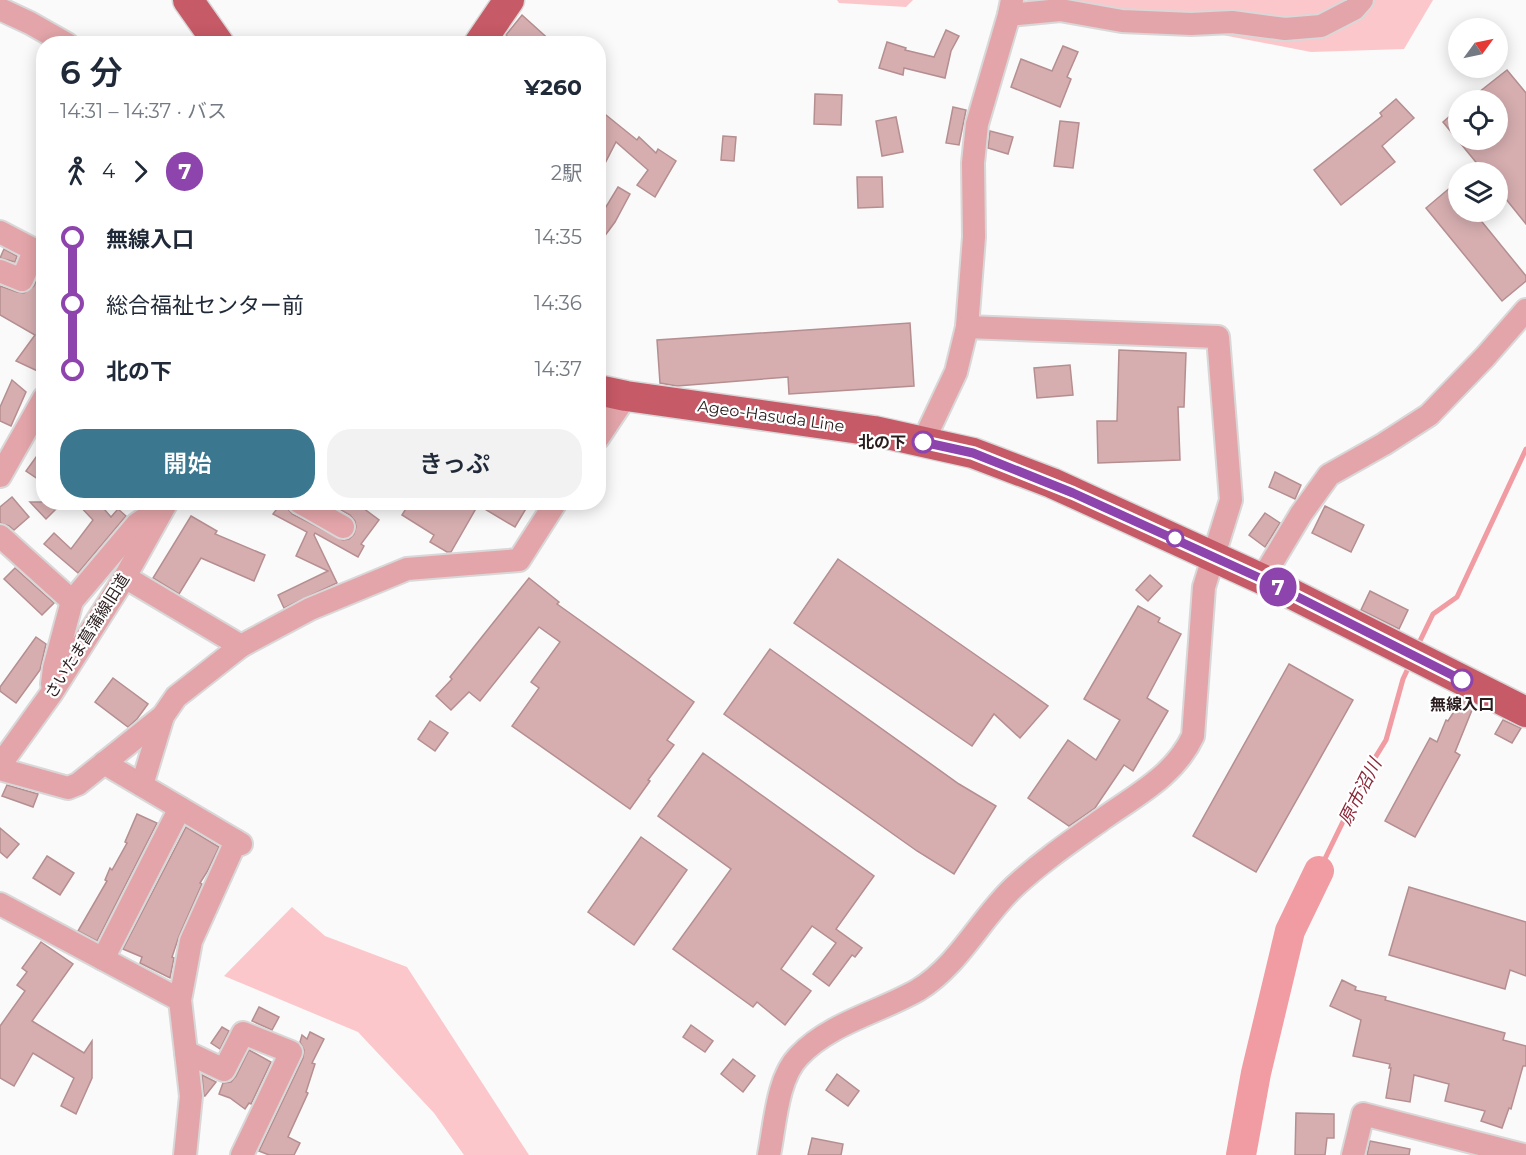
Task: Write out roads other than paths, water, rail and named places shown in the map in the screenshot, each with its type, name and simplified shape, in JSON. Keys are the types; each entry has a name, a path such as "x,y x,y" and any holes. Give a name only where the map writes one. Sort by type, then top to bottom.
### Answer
{"main road":[{"path":"188,0 213,36"},
{"path":"484,36 509,0"},
{"name":"Ageo-Hasuda Line","path":"612,393 874,431 973,453 1013,468 1213,556 1526,712"}],"street":[{"path":"923,442 956,372 967,327 974,237 973,163 977,124 1010,8 1060,10 1122,21 1191,24 1232,22 1285,29 1322,26 1354,9 1362,0"},
{"path":"0,9 54,36"},
{"path":"0,232 36,250"},
{"path":"0,271 22,280 36,257"},
{"path":"1262,579 1301,514 1329,475 1429,415 1526,310"},
{"path":"769,1155 783,1084 788,1070 798,1056 827,1034 918,989 935,977 949,964 1011,889 1039,865 1166,775 1182,757 1193,736 1204,587 1231,500 1218,337 967,327"},
{"path":"606,412 612,393"},
{"path":"0,476 36,412"},
{"path":"51,694 54,668 72,601 137,524 157,510"},
{"name":"さいたま菖蒲線旧道","path":"0,767 51,694 125,577 163,510"},
{"path":"313,510 343,527"},
{"path":"0,767 68,788 78,784 163,716 176,698 240,646 310,609 407,569 519,560 551,510"},
{"path":"0,537 72,601"},
{"path":"125,577 240,646"},
{"path":"142,785 163,716"},
{"path":"104,763 238,843 190,941 180,1000 191,1096 185,1155"},
{"path":"103,959 180,808"},
{"path":"0,904 180,1000"},
{"path":"186,1052 224,1071 243,1033 291,1052 242,1155"},
{"path":"1353,1155 1363,1114 1463,1148 1523,1155 1526,1138"}],"waterway":[{"name":"原市沼川","path":"1417,647 1433,614 1457,597 1526,449"},
{"name":"原市沼川","path":"1319,871 1370,766 1386,740 1403,679 1410,664"},
{"name":"原市沼川","path":"1241,1155 1256,1073 1290,931 1319,871"}],"place":[{"name":"北の下","path":"923,442"},
{"name":"無線入口","path":"1462,680"}]}
